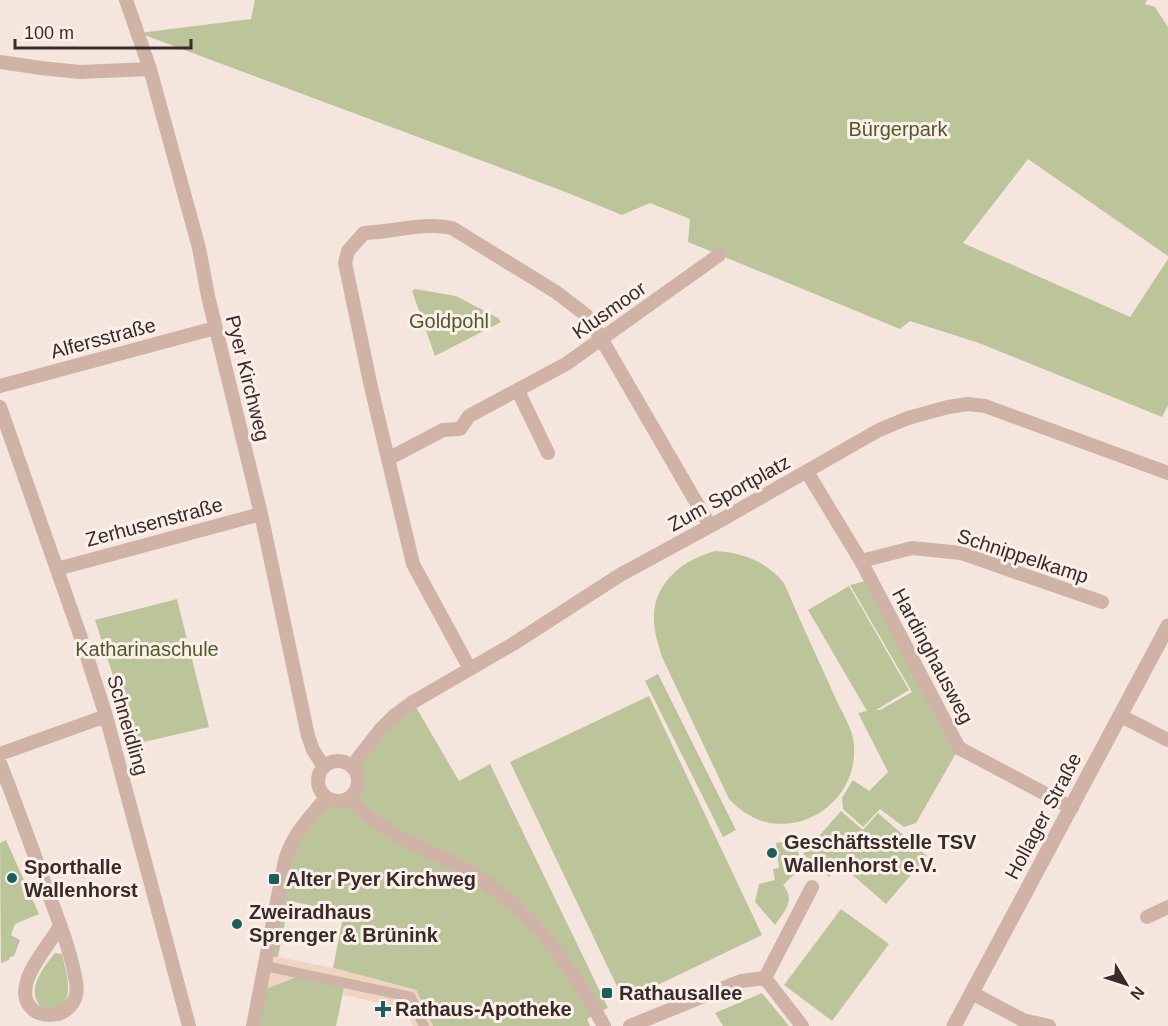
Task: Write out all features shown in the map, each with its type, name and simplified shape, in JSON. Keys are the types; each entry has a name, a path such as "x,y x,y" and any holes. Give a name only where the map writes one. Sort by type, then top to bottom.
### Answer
{"street":[{"name":"Pyer Kirchweg","path":"126,0 150,69 199,248 261,514 308,736 313,750 324,767"},
{"path":"0,62 80,72 150,69"},
{"path":"470,669 413,564 345,263 348,251 364,233 435,224 452,228 556,292 586,315 710,526"},
{"name":"Klusmoor","path":"388,459 443,430 460,429 469,416 566,364 719,255"},
{"name":"Alfersstraße","path":"0,386 216,328"},
{"path":"518,391 548,453"},
{"name":"Zum Sportplatz","path":"352,766 380,730 413,702 513,644 620,575 888,426 908,418 948,407 968,404 985,406 1168,473"},
{"name":"Schneidling","path":"0,407 106,716 189,1026"},
{"name":"Hardinghausweg","path":"807,472 861,561 959,748 1071,808"},
{"name":"Zerhusenstraße","path":"57,569 261,514"},
{"name":"Schnippelkamp","path":"861,561 912,548 961,553 1102,602"},
{"name":"Hollager Straße","path":"954,1026 1168,626"},
{"path":"0,753 106,716"},
{"path":"1121,716 1168,740"},
{"path":"341,761 352,766 358,778 356,791 349,799 340,802 326,798 321,793 318,780 324,767 329,763 341,761"},
{"path":"0,763 60,926 76,984 72,1008 64,1016 51,1019 41,1017 29,1008 24,997 31,973 60,926"},
{"path":"253,1026 290,843 298,830 326,798"},
{"path":"349,799 363,812 401,838 468,871 501,893 529,917 554,946 604,1026"},
{"path":"765,978 812,887"},
{"path":"1147,917 1168,907"},
{"path":"265,966 411,997 424,1026"},
{"path":"630,1026 741,981 765,978"},
{"path":"765,978 802,1026"},
{"path":"972,993 1023,1020 1049,1026"}],"green space":[{"name":"Bürgerpark","path":"255,0 1147,0 1145,4 1155,7 1168,27 1168,256 1028,159 963,243 1130,317 1168,259 1168,405 1162,417 979,343 910,321 900,329 688,242 690,219 650,203 622,215 139,33 251,19"},
{"name":"Goldpohl","path":"415,289 456,296 498,318 501,322 435,356 412,291"},
{"path":"715,551 735,553 753,559 770,569 784,583 852,734 853,763 850,776 843,789 824,810 798,822 778,824 760,820 744,812 729,799 660,652 654,620 660,592 666,582 683,566"},
{"path":"870,580 959,748 916,823 904,827 880,809 863,827 843,809 842,798 853,780 869,791 888,772 858,713 867,711 808,610 849,586 909,690 876,710 880,710 912,692 850,585"},
{"name":"Katharinaschule","path":"177,599 209,727 135,744 95,620"},
{"path":"658,674 736,830 723,837 645,681"},
{"path":"649,696 762,935 624,1001 510,762"},
{"path":"413,702 459,781 490,764 608,1008 587,1019 590,1026 433,1026 416,990 333,968 344,912 289,901 278,957 266,958 285,860 330,800 341,802 353,796 358,781 352,766"},
{"path":"841,811 863,830 878,813 927,856 886,904 840,864 829,877 803,854"},
{"name":"Sporthalle Wallenhorst","path":"6,840 39,914 15,924 11,935 20,940 14,956 1,963 0,843"},
{"path":"792,840 804,865 783,885 789,901 775,925 755,902 759,884 775,880 773,869 779,868 776,843"},
{"path":"841,909 889,944 832,1021 784,985"},
{"path":"55,953 62,954 68,981 68,994 63,1007 45,1010 35,997 36,982"},
{"path":"304,974 345,983 336,1026 253,1026 260,991"},
{"path":"762,993 789,1026 723,1026 715,1013"}],"shaded area":[{"path":"278,957 333,968 416,990 433,1026 413,1026 404,1008 343,995 345,983 304,974 260,991 266,958"}],"place":[{"name":"Geschäftsstelle TSV Wallenhorst e.V.","path":"772,853"},
{"name":"Sporthalle Wallenhorst","path":"12,878"},
{"name":"Alter Pyer Kirchweg","path":"274,879"},
{"name":"Zweiradhaus Sprenger & Brünink","path":"237,924"},
{"name":"Rathausallee","path":"607,993"},
{"name":"Rathaus-Apotheke","path":"383,1009"}]}
